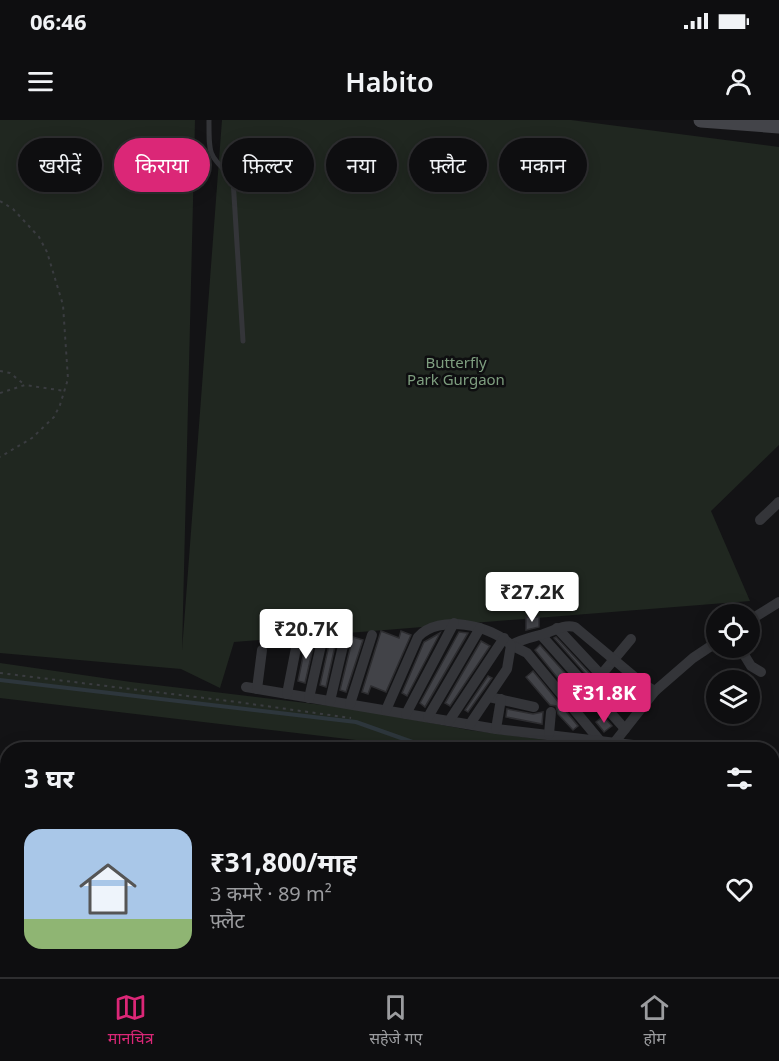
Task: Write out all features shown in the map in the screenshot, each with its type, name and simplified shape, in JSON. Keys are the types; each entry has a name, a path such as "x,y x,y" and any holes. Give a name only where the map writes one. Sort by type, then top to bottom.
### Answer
{"main road":[{"path":"701,120 779,126"}],"street":[{"path":"760,520 779,502"},
{"path":"760,614 779,602"},
{"path":"406,714 454,623"},
{"path":"386,710 418,637 426,628 454,623 480,628 527,653 601,742"},
{"path":"449,721 508,641 541,635 557,628 570,626 575,627 643,684 655,691"},
{"path":"428,717 480,628"},
{"path":"557,628 601,675 640,709"},
{"path":"309,698 324,632"},
{"path":"330,701 346,633"},
{"path":"350,704 372,635"},
{"path":"541,635 625,729"},
{"path":"287,694 298,638"},
{"path":"601,675 631,639"},
{"path":"470,724 507,669 508,641"},
{"path":"615,742 655,691 706,649"},
{"path":"262,650 251,688 496,729 601,742"},
{"path":"746,658 751,666 761,672"},
{"path":"489,697 534,707"},
{"path":"496,729 501,699"},
{"path":"549,734 551,712"}],"lane":[{"path":"209,120 209,148 214,160 233,179 243,341"}],"path":[{"path":"0,201 13,209 39,237 52,268 63,304 68,380 54,417 32,438 0,457"},
{"path":"0,371 16,377 25,385"},
{"path":"0,393 25,385 65,391"},
{"path":"0,673 353,718"}],"green space":[{"name":"Butterfly Park Gurgaon","path":"0,120 195,120 195,138 114,138 114,192 193,192 182,651 222,120 571,120 779,147 779,445 711,511 750,601 234,642 220,688 181,669 0,653"},
{"path":"0,663 131,682 356,709 469,730 562,742 373,742 0,698"}],"building":[{"path":"526,617 539,617 539,627 526,630"},
{"path":"381,631 399,638 401,631 411,635 386,692 371,686 368,694 362,692"},
{"path":"459,632 468,633 425,707 420,703"},
{"path":"440,633 407,696 402,693 424,642"},
{"path":"331,636 337,637 326,687 320,685"},
{"path":"307,637 315,639 305,683 298,681"},
{"path":"353,637 363,640 346,692 340,690"},
{"path":"556,637 603,688 600,690 554,638"},
{"path":"481,641 490,646 450,706 445,703"},
{"path":"540,645 589,700 581,707 535,650"},
{"path":"533,671 578,726 573,730 558,714 556,706 550,705 526,677"},
{"path":"488,676 492,678 468,712 465,710"},
{"path":"507,709 533,714 543,712 542,724 506,717"},
{"path":"603,716 612,726 604,732 596,722"}],"waterway":[{"path":"0,680 356,722 412,742"}]}
